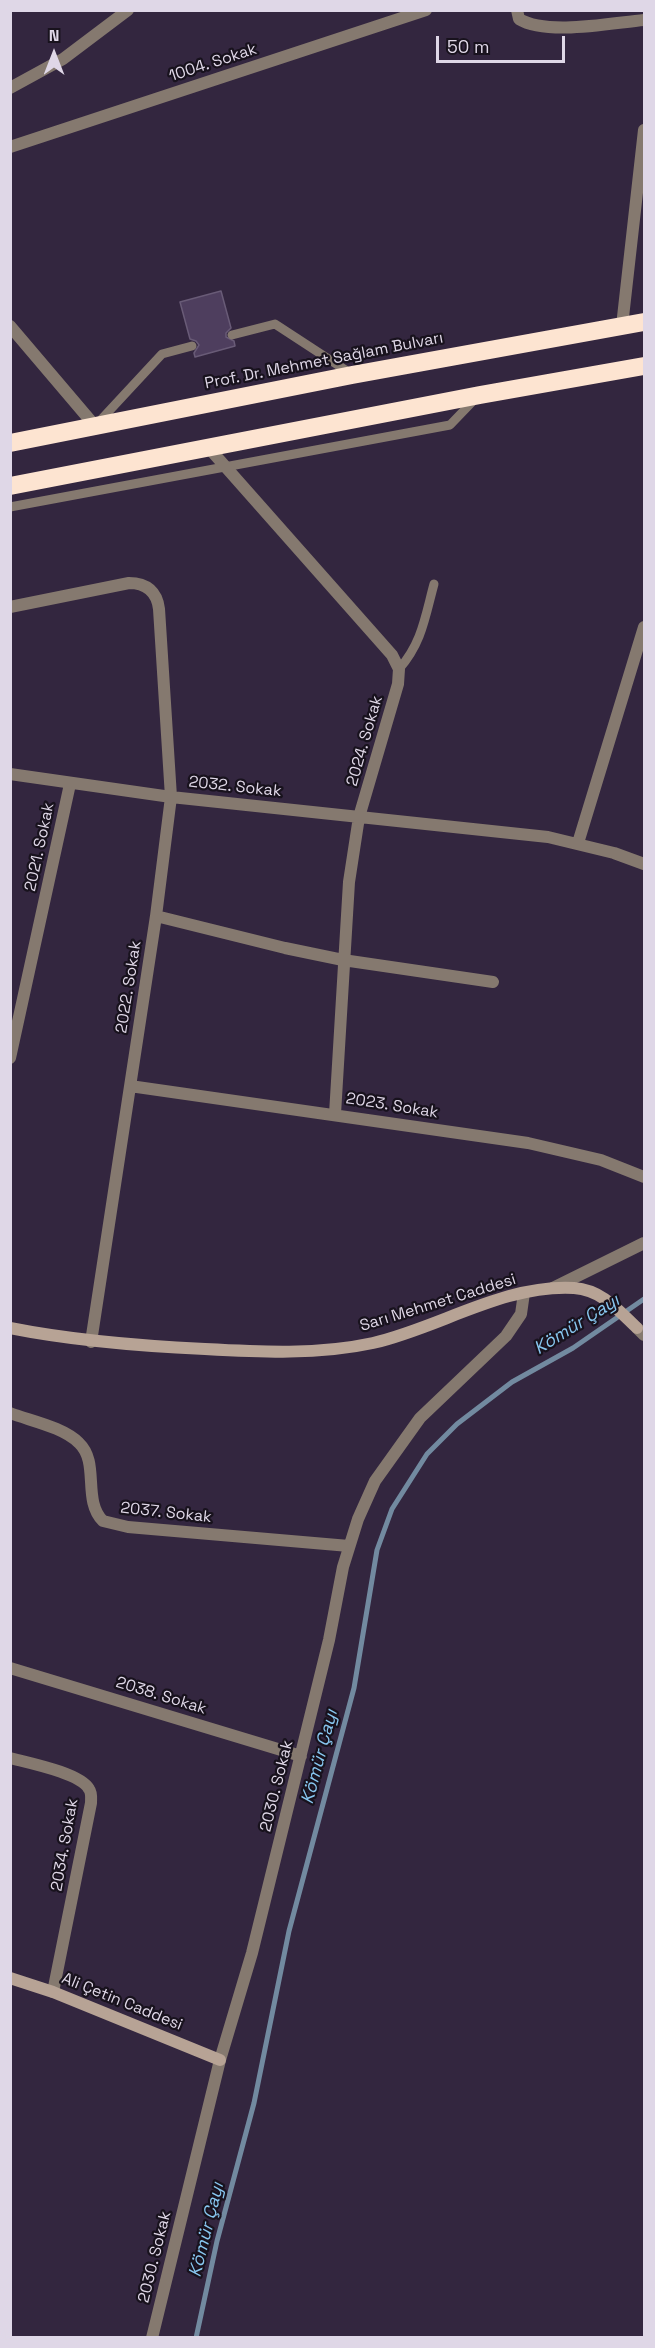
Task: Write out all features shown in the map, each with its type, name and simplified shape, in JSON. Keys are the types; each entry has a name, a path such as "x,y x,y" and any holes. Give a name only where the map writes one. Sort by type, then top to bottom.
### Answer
{"highway":[{"name":"Prof. Dr. Mehmet Sağlam Bulvarı","path":"10,443 352,375 645,322"},
{"path":"10,486 480,395 645,366"}],"street":[{"path":"10,88 63,59 128,10"},
{"name":"1004. Sokak","path":"10,147 396,15 426,10"},
{"path":"517,10 519,19 531,26 553,27 645,20"},
{"path":"622,326 645,130"},
{"path":"10,326 95,426"},
{"path":"208,447 392,655 399,669"},
{"name":"2032. Sokak","path":"10,607 129,583 141,584 151,590 159,609 171,797 548,837 578,843 645,864"},
{"path":"578,843 645,627"},
{"name":"2024. Sokak","path":"335,1114 349,882 359,817 393,706 399,669"},
{"path":"10,774 171,797"},
{"name":"2021. Sokak","path":"10,1058 70,784"},
{"name":"2022. Sokak","path":"91,1342 156,916 171,797"},
{"path":"156,916 343,960 494,982"},
{"name":"2023. Sokak","path":"130,1086 335,1114 549,1148 601,1160 645,1177"},
{"path":"553,1288 645,1243"},
{"name":"Sarı Mehmet Caddesi","path":"11,1330 91,1342 266,1352 340,1349 399,1336 524,1293 553,1288 586,1289 598,1293 641,1332"},
{"name":"2030. Sokak","path":"152,2337 220,2060 252,1953 301,1756 349,1546 365,1501 387,1463 420,1418 506,1336 521,1314 524,1293"},
{"name":"2037. Sokak","path":"10,1413 54,1430 79,1443 86,1453 89,1465 94,1507 103,1521 128,1527 349,1546"},
{"name":"2038. Sokak","path":"10,1668 301,1756"},
{"name":"2034. Sokak","path":"10,1758 72,1777 84,1782 91,1791 92,1803 52,1992"},
{"name":"Ali Çetin Caddesi","path":"10,1978 52,1992 220,2060"}],"lane":[{"path":"232,335 275,324 352,375"},
{"path":"95,426 162,354 192,346"},
{"path":"10,507 450,425 480,395"},
{"path":"399,669 414,652 420,639 434,584"}],"building":[{"path":"221,291 231,328 226,333 226,337 234,341 235,346 195,357 194,353 199,345 190,339 180,302"}],"waterway":[{"name":"Kömür Çayı","path":"196,2338 217,2241 254,2103 289,1931 354,1688 377,1550 392,1509 427,1454 457,1424 512,1382 573,1348 644,1299"}]}
